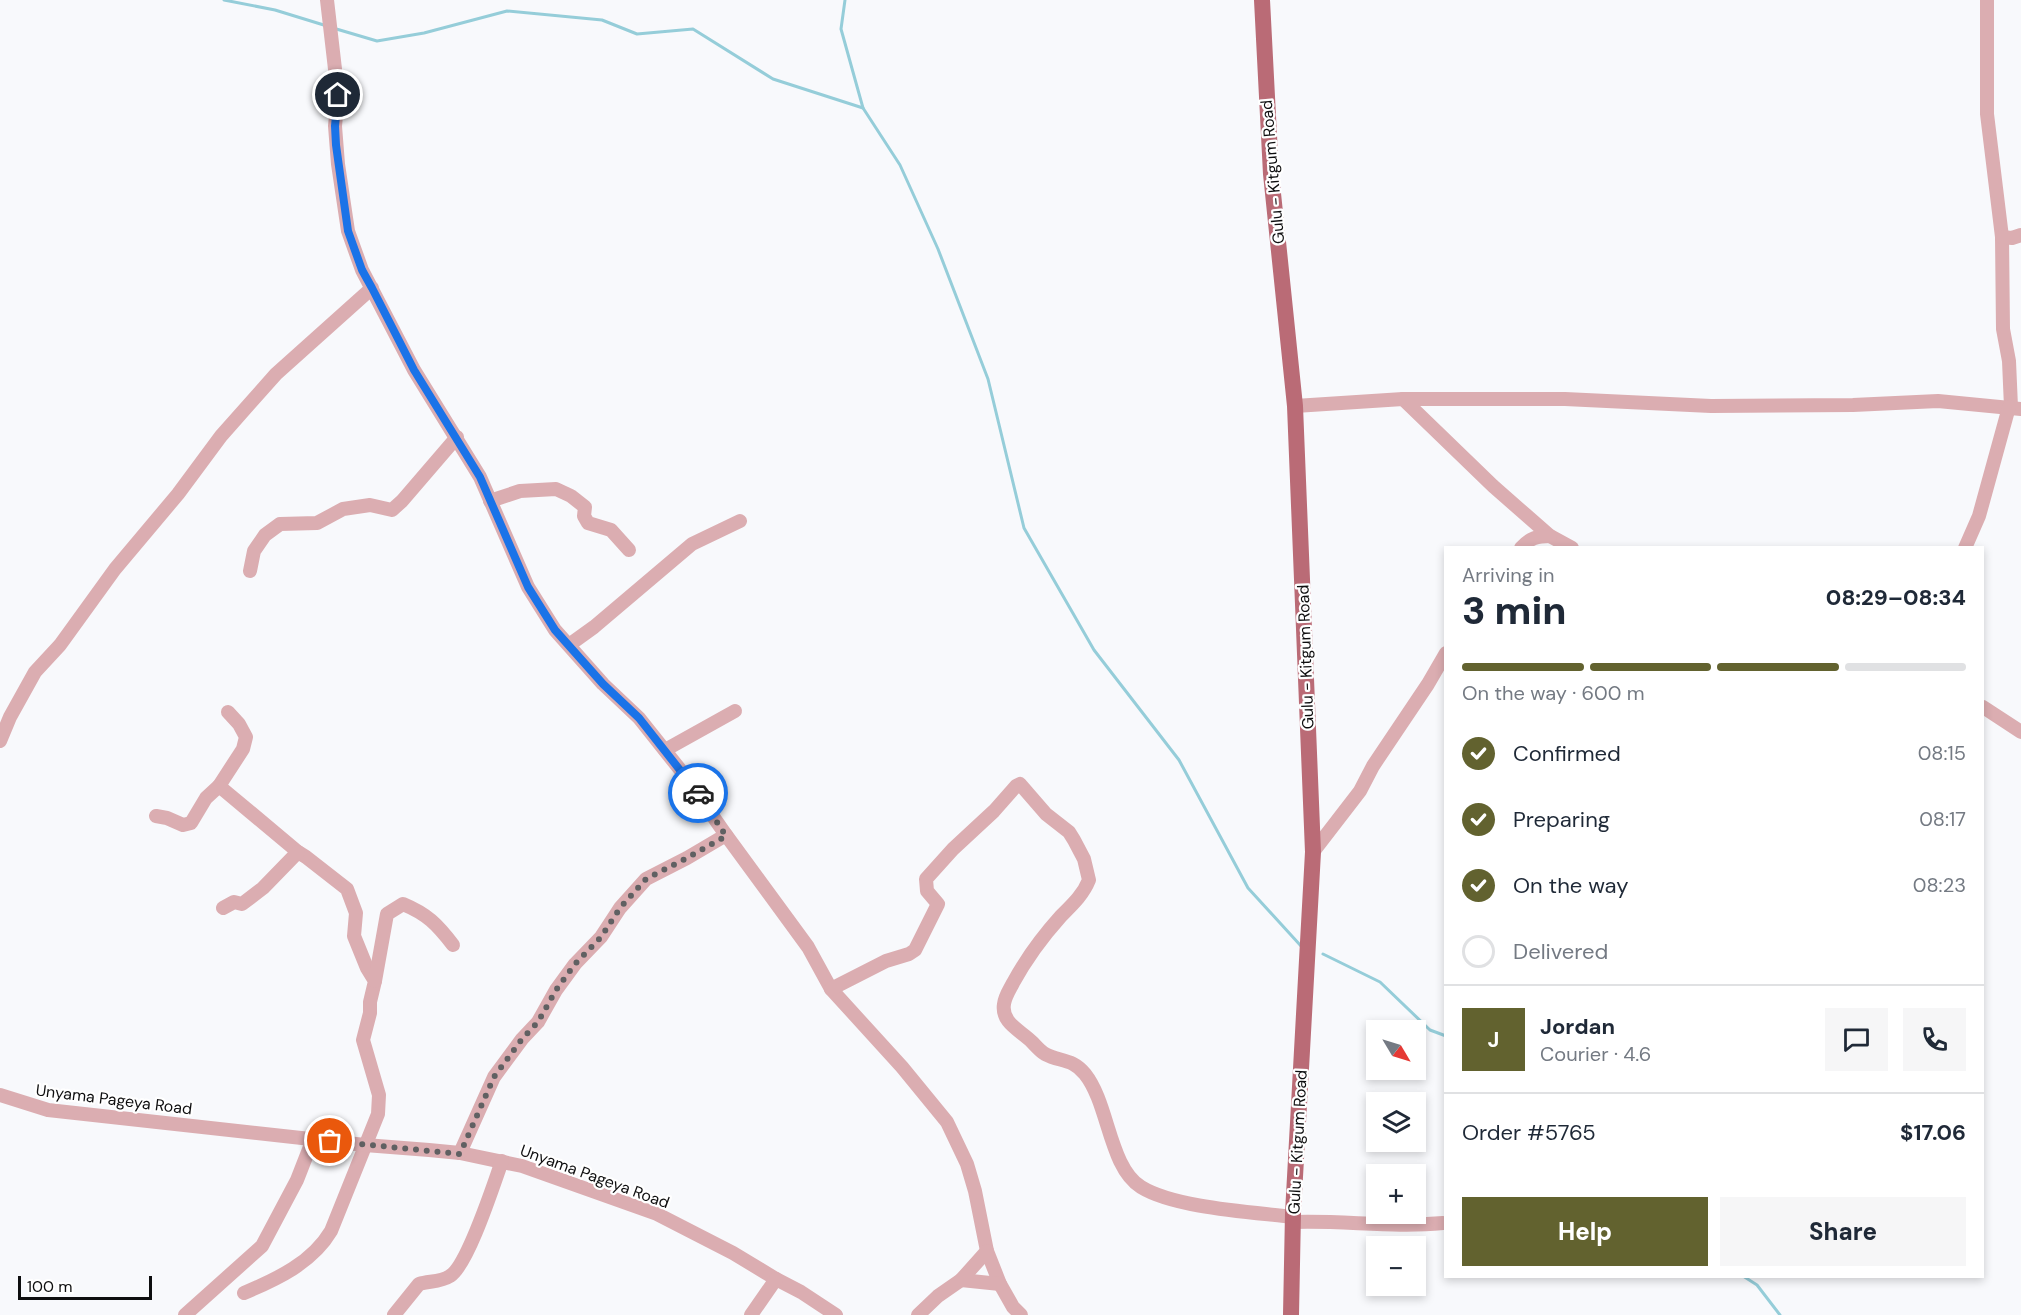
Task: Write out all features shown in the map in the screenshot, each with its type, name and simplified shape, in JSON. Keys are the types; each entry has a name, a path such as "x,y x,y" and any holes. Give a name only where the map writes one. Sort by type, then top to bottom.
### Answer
{"main road":[{"name":"Gulu - Kitgum Road","path":"1262,0 1271,174 1295,406 1312,852 1293,1219 1291,1315"}],"street":[{"path":"327,0 338,95 335,126 338,164 348,231 362,270 414,370 480,477 528,587 555,630 603,684 639,718 665,750 808,947 831,989 902,1067 947,1122 967,1164 980,1211 987,1251 1000,1284 1021,1315"},
{"path":"1966,546 1979,516 2014,407 2003,329 2002,237 1987,114 1987,0"},
{"path":"2002,237 2012,238 2021,235"},
{"path":"0,741 10,717 35,672 60,645 115,569 178,494 221,436 276,374 372,288"},
{"path":"1295,406 1403,399 1565,399 1756,406 1938,401 2014,407"},
{"path":"1403,399 1474,469 1550,536 1568,546"},
{"path":"250,571 254,551 265,535 280,524 317,523 343,509 370,506 392,510 457,437"},
{"path":"490,501 520,491 556,489 571,496 585,507 588,523 611,530 629,550"},
{"path":"568,645 594,627 692,544 740,521"},
{"path":"1523,546 1528,540 1538,536 1550,536"},
{"path":"1312,852 1360,791 1373,766 1444,656"},
{"path":"1984,708 2021,732"},
{"path":"665,750 735,711"},
{"path":"156,816 183,825 191,823 206,798 219,786 243,749 246,736 228,712"},
{"path":"831,989 886,961 915,950 938,904 927,891 926,879 952,849 1020,784 1046,814 1069,832 1084,859 1089,880 1076,901 1040,941 1020,971 1005,999 1005,1016 1009,1023 1043,1053 1070,1061 1086,1075 1106,1116 1116,1153 1139,1186 1166,1198 1293,1219 1369,1225 1443,1223"},
{"path":"219,786 298,852 347,889 356,913 354,936 375,981"},
{"path":"460,1154 494,1077 522,1039 538,1022 556,990 575,964 601,937 620,908 646,879 726,836"},
{"path":"223,908 234,902 242,904 263,888 298,852"},
{"path":"244,1293 279,1279 321,1245 331,1231 378,1114 379,1095 363,1040 370,1013 370,1002 387,914 403,904 423,912 453,945"},
{"name":"Unyama Pageya Road","path":"0,1095 48,1110 460,1154 502,1161 550,1175 657,1214 733,1253 836,1315"},
{"path":"185,1315 262,1246 297,1180 313,1139"},
{"path":"394,1315 419,1284 443,1279 454,1273 481,1221 502,1161"},
{"path":"918,1315 938,1296 961,1280 987,1251"},
{"path":"751,1315 776,1280"},
{"path":"961,1280 1000,1284"}],"waterway":[{"path":"224,0 275,10 327,26"},
{"path":"845,0 841,29 863,108"},
{"path":"333,28 377,41 424,33 507,11 602,20 637,34 693,29 773,79 863,108 900,165 938,249 988,379 1024,528 1094,650 1179,760 1248,888 1301,946"},
{"path":"1323,954 1380,982 1430,1030 1444,1035"},
{"path":"1746,1278 1757,1285 1780,1315"}],"way so far":[{"path":"330,1141 460,1154 494,1077 522,1039 538,1022 556,990 575,964 601,937 620,908 646,879 726,836 698,793"}],"route":[{"path":"338,95 335,126 338,164 348,231 362,270 414,370 480,477 528,587 555,630 585,665 655,736 698,793"}]}
